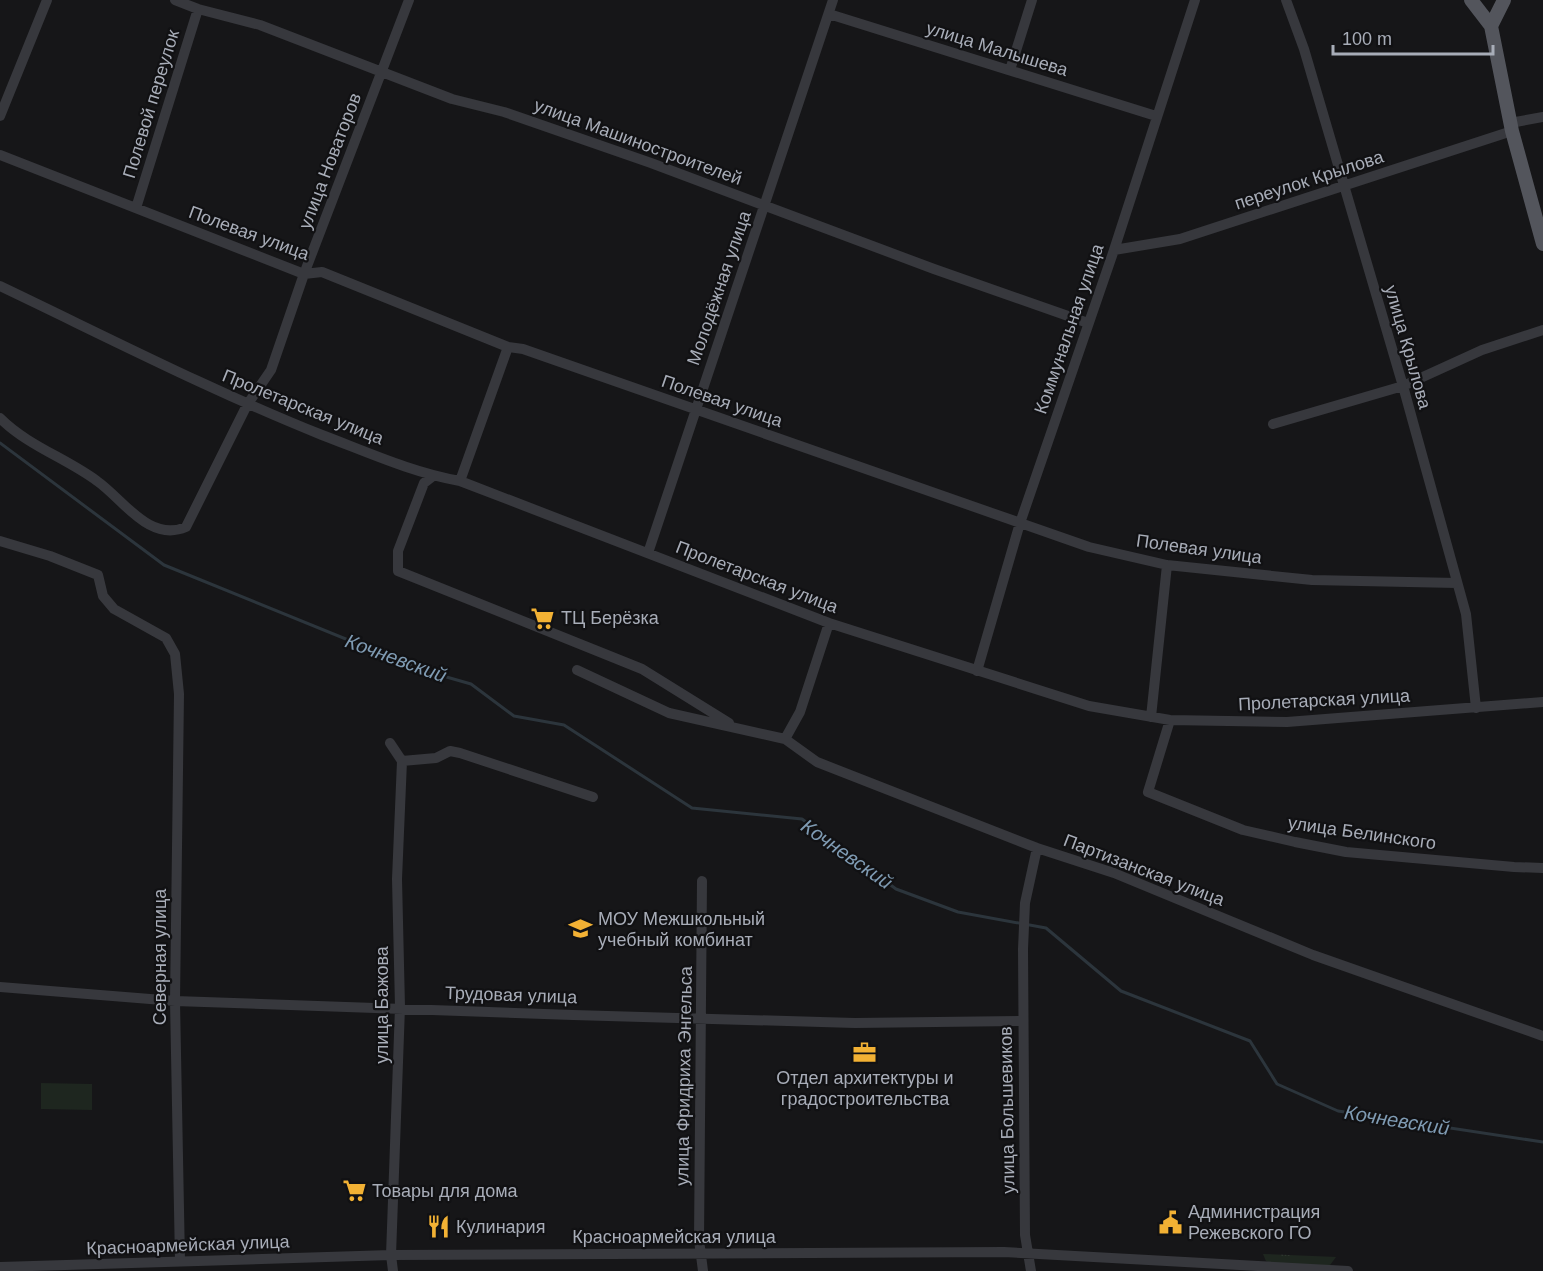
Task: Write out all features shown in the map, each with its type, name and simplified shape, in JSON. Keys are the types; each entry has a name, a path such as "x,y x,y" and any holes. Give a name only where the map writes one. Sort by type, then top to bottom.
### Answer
{"main road":[{"path":"1471,0 1491,26 1511,127 1543,244"},
{"path":"1491,26 1504,0"}],"street":[{"path":"0,116 47,0"},
{"name":"улица Машиностроителей","path":"175,0 198,9 260,25 382,70 452,99 504,112 1088,323"},
{"name":"улица Новаторов","path":"0,418 12,430 98,481 132,515 162,529 176,532 186,527 247,405 271,370 304,274 409,0"},
{"name":"Молодёжная улица","path":"648,553 833,0"},
{"path":"1010,70 1032,0"},
{"name":"Коммунальная улица","path":"977,670 1020,523 1114,250 1195,0"},
{"name":"улица Крылова","path":"1286,0 1304,49 1403,386 1466,614 1476,708"},
{"name":"Полевой переулок","path":"136,208 198,9"},
{"name":"улица Малышева","path":"829,14 1156,116"},
{"name":"переулок Крылова","path":"1114,250 1180,239 1344,186 1543,117"},
{"name":"Полевая улица","path":"0,155 304,274 322,272 508,347 523,349 1089,547 1167,565 1312,580 1457,583"},
{"name":"Пролетарская улица","path":"0,286 247,405 433,476 460,481 829,623 1089,705 1170,720 1287,722 1543,702"},
{"path":"1273,424 1403,386 1482,350 1543,330"},
{"path":"460,481 508,347"},
{"name":"Партизанская улица","path":"433,476 424,483 398,551 398,571 642,669 737,727"},
{"name":"Северная улица","path":"0,541 50,556 98,575 103,596 114,609 166,638 175,654 179,694 175,1001 180,1261"},
{"path":"1151,717 1167,565"},
{"path":"785,740 800,712 829,623"},
{"name":"Партизанская улица","path":"577,670 669,713 785,740 817,762 1037,848 1114,873 1313,955 1543,1036"},
{"name":"улица Белинского","path":"1170,720 1148,792 1243,830 1346,852 1543,868"},
{"path":"390,743 402,761 436,758 450,751 592,797"},
{"name":"улица Бажова","path":"393,1271 391,1255 400,1007 397,879 402,761"},
{"name":"улица Большевиков","path":"1031,1271 1025,1235 1023,949 1025,903 1037,848"},
{"name":"улица Фридриха Энгельса","path":"702,881 701,1254 703,1271"},
{"name":"Трудовая улица","path":"0,987 175,1001 702,1019 855,1023 1022,1021"},
{"name":"Красноармейская улица","path":"0,1267 391,1255 1029,1254 1348,1271"}],"green space":[{"path":"41,1083 92,1084 92,1110 41,1109"},
{"path":"1263,1254 1336,1257 1330,1265 1324,1267 1273,1264 1266,1261"}],"waterway":[{"name":"Кочневский","path":"0,443 164,565 422,670 471,684 514,716 564,725 692,808 802,819 896,889 958,912 1046,928 1121,991 1250,1041 1277,1084 1338,1111 1543,1142"}],"place":[{"name":"ТЦ Берёзка","path":"543,618"},
{"name":"МОУ Межшкольный учебный комбинат","path":"580,929"},
{"name":"Отдел архитектуры и градостроительства","path":"865,1052"},
{"name":"Товары для дома","path":"354,1191"},
{"name":"Администрация Режевского ГО","path":"1170,1222"},
{"name":"Кулинария","path":"438,1227"}]}
